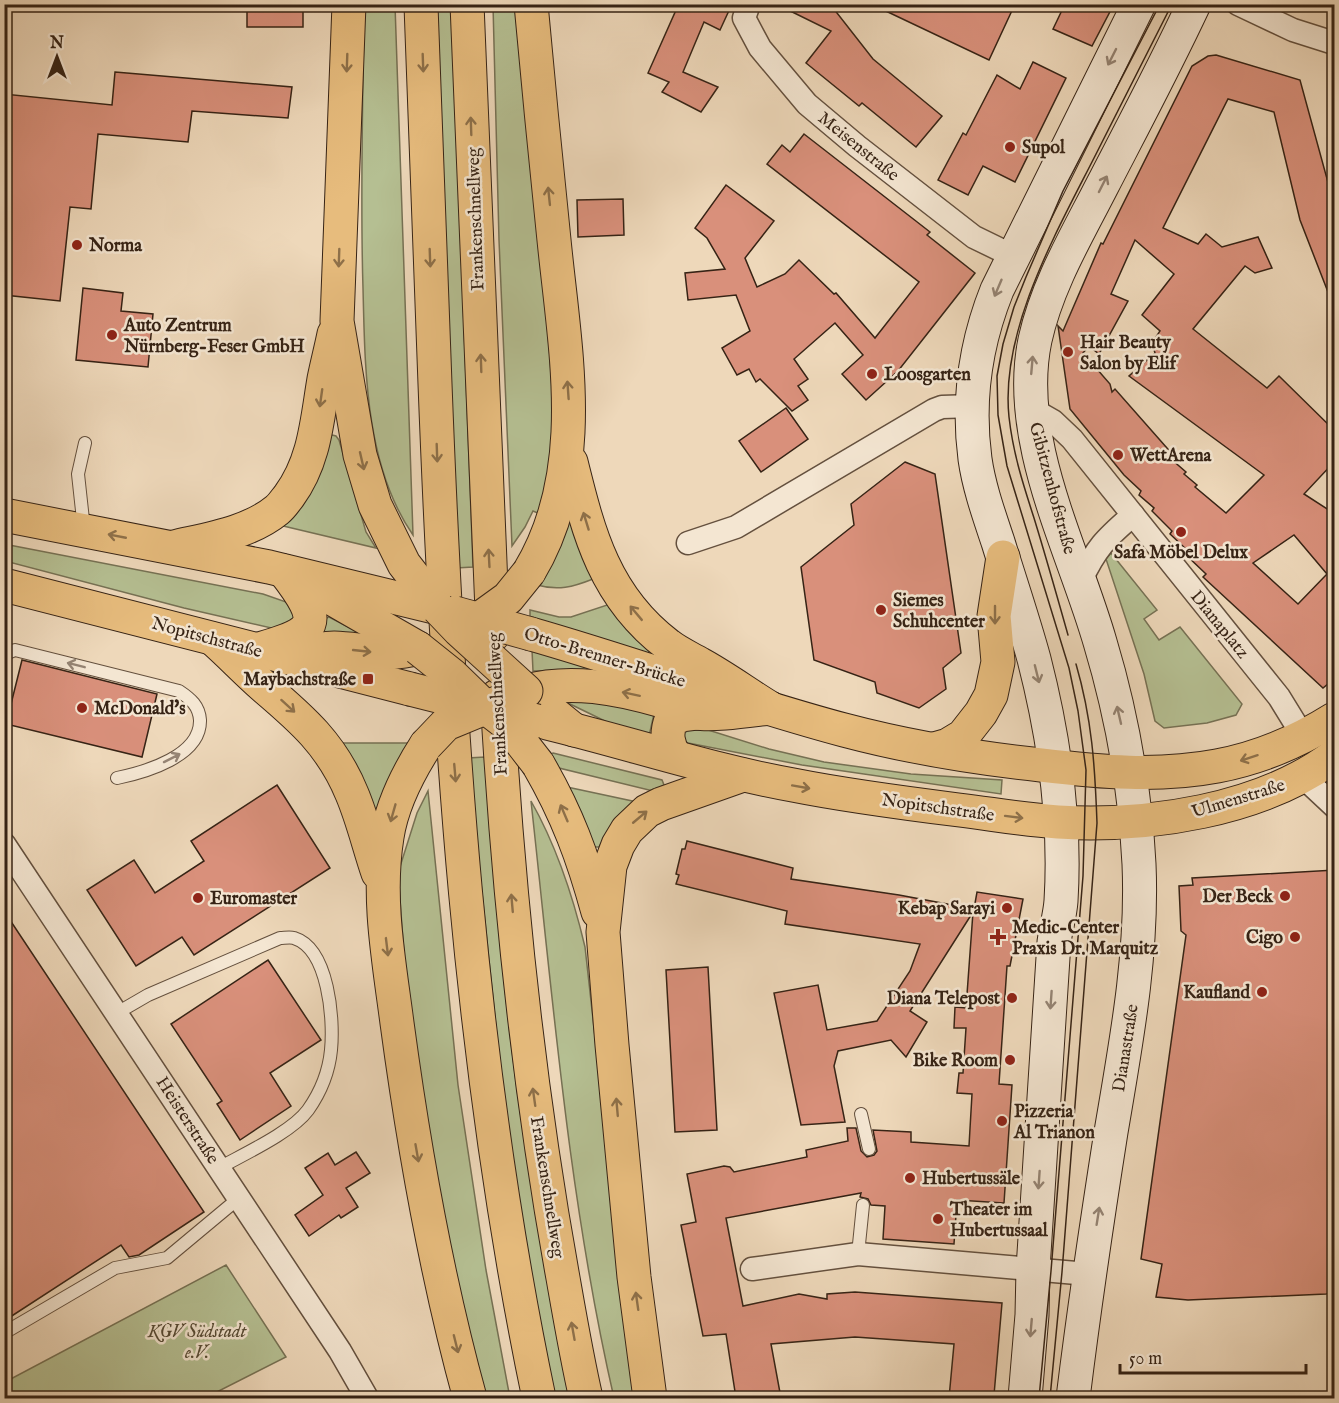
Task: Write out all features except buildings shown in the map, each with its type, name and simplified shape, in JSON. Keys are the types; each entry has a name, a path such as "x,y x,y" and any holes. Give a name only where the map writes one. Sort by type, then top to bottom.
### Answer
{"main road":[{"path":"174,547 235,531 278,510 296,486 313,446 324,377 337,321 349,4"},
{"path":"421,4 442,564 465,899 486,1086 503,1207 539,1398"},
{"name":"Frankenschnellweg","path":"467,4 489,563 503,798 524,1024 551,1214 586,1398"},
{"path":"270,654 332,648 384,653 411,647 459,619 508,598 529,572 555,517 568,449 568,402 531,4"},
{"path":"1025,1398 1054,942 1061,902 1060,822 1056,767 1040,683 977,468 973,406 976,365 981,333 997,290 1139,4"},
{"name":"Gibitzenhofstraße","path":"1135,820 1122,724 1111,679 1045,472 1042,415 1032,359 1035,339 1049,295 1065,258 1194,4"},
{"path":"337,321 366,477 385,527 404,564 459,619 533,700 574,730 743,775"},
{"path":"568,449 596,550 608,575 630,607 669,646 702,664 770,708 845,730 933,749 1056,767 1129,772"},
{"path":"4,515 174,547 284,571 411,647 453,676 485,707 507,724 538,764 557,797 581,854 603,932 630,1244 650,1398"},
{"path":"933,749 956,741 971,728 987,704 998,662 994,616 1003,557"},
{"path":"270,654 282,643 307,629 311,620 307,602 284,571"},
{"name":"Otto-Brenner-Brücke","path":"284,571 405,599 459,619 531,634 770,708"},
{"name":"Nopitschstraße","path":"7,588 485,707"},
{"path":"213,639 299,716 335,760 355,801 383,889"},
{"path":"470,1398 428,1217 407,1095 384,925 383,889 387,834 395,804 417,759 431,738 446,724 485,707 533,700 562,684 597,687 647,698 698,713"},
{"path":"675,756 668,740 667,729 671,720 698,713 770,708"},
{"name":"Ulmenstraße","path":"1129,772 1171,771 1218,766 1263,753 1296,724 1335,719"},
{"name":"Ulmenstraße","path":"1135,820 1184,815 1262,795 1303,777 1335,756"},
{"path":"603,932 610,866 627,830 638,818 661,804 743,775"},
{"name":"Nopitschstraße","path":"743,775 866,798 1060,822 1097,823 1135,820"},
{"name":"Dianastraße","path":"1073,1398 1088,1274 1122,1067 1137,954 1139,876 1135,820"}],"street":[{"name":"Meisenstraße","path":"749,4 744,18 760,48 807,104 974,237 1013,256"},
{"path":"1238,4 1293,30 1335,43"},
{"path":"688,543 736,527 933,410 942,407 973,406"},
{"name":"Dianaplatz","path":"1042,415 1072,439 1296,724"},
{"path":"1080,582 1093,554 1132,514"},
{"path":"1303,777 1335,806"},
{"name":"Heisterstraße","path":"4,844 354,1372 367,1398"},
{"path":"752,1269 858,1254 1088,1274"}],"lane":[{"path":"84,530 78,474 85,443"},
{"path":"10,652 15,650 179,692 192,700 199,712 200,728 189,747 178,756 151,768 117,778"},
{"path":"117,1013 148,995 280,938 294,938 310,949 325,976 332,1019 331,1052 321,1087 307,1112 284,1131 219,1168"},
{"path":"861,1114 868,1149"},
{"path":"4,1333 115,1268 167,1258 239,1198"},
{"path":"858,1254 863,1204"}],"green space":[{"path":"364,5 395,5 413,535 397,508 385,479 377,448 367,384 362,217"},
{"path":"434,5 452,5 473,567 456,568"},
{"path":"493,5 518,5 554,420 553,456 540,514 533,511 512,546 499,240"},
{"path":"332,435 339,440 366,532 376,548 279,525"},
{"path":"568,519 571,520 593,579 565,587 552,588 537,585"},
{"path":"4,544 263,594 292,604 300,617 280,630 184,608 5,561"},
{"path":"1111,553 1157,610 1144,619 1159,640 1180,627 1242,704 1236,715 1207,723 1164,728 1155,721 1144,674 1106,559"},
{"path":"610,604 650,650 646,657 530,620 530,610 559,617 571,617"},
{"path":"329,617 366,636 320,639 324,619"},
{"path":"532,650 592,667 592,673 565,670 533,671"},
{"path":"569,698 602,702 654,714 649,736 609,723 568,703"},
{"path":"682,729 705,729 769,749 824,762 911,774 1002,780 1001,794 802,765 688,743 685,742"},
{"path":"332,743 408,743 392,773 373,832"},
{"path":"553,753 662,780 664,785 653,791 555,767 549,755"},
{"path":"485,757 500,938 518,1098 542,1249 571,1398 555,1398 535,1313 504,1104 468,758"},
{"path":"567,787 637,802 610,829 599,847 593,847"},
{"path":"428,791 458,1085 486,1270 510,1398 483,1398 445,1249 408,1007 398,873 417,813"},
{"path":"531,801 549,836 563,872 585,947 635,1398 614,1398 585,1250 564,1101"},
{"name":"KGV Südstadt e.V.","path":"226,1265 286,1357 205,1398 5,1398 5,1382"}],"tram line":[{"path":"1039,1398 1083,876 1086,770 1078,711 1069,668 1007,466 998,415 997,376 1003,344 1014,307 1063,191 1160,4"},
{"path":"1068,635 1022,481 1013,443 1009,417 1009,384 1013,351 1022,317 1048,250 1172,4"},
{"path":"1050,1398 1097,823 1092,743 1086,704 1076,664"}],"place":[{"name":"Supol","path":"1010,147"},
{"name":"Norma","path":"77,245"},
{"name":"Auto Zentrum Nürnberg-Feser GmbH","path":"112,335"},
{"name":"Hair Beauty Salon by Elif","path":"1068,352"},
{"name":"Loosgarten","path":"872,374"},
{"name":"WettArena","path":"1118,455"},
{"name":"Safa Möbel Delux","path":"1181,532"},
{"name":"Siemes Schuhcenter","path":"881,610"},
{"name":"Maybachstraße","path":"368,679"},
{"name":"McDonald's","path":"82,708"},
{"name":"Der Beck","path":"1285,896"},
{"name":"Euromaster","path":"198,898"},
{"name":"Kebap Sarayi","path":"1007,908"},
{"name":"Medic-Center Praxis Dr. Marquitz","path":"998,937"},
{"name":"Cigo","path":"1295,937"},
{"name":"Kaufland","path":"1262,992"},
{"name":"Diana Telepost","path":"1012,998"},
{"name":"Bike Room","path":"1010,1060"},
{"name":"Pizzeria Al Trianon","path":"1002,1121"},
{"name":"Hubertussäle","path":"910,1178"},
{"name":"Theater im Hubertussaal","path":"938,1219"}]}
